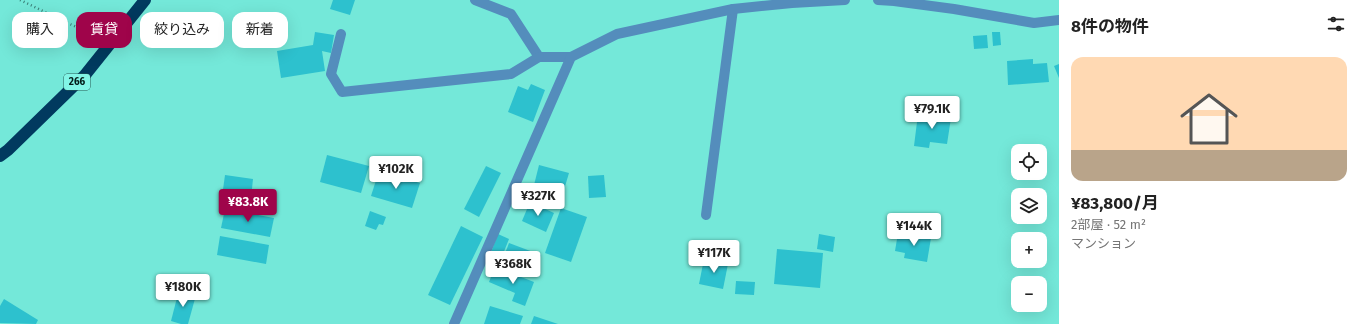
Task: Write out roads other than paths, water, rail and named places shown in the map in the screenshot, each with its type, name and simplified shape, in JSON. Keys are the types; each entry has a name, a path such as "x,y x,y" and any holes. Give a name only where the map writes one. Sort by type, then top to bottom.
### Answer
{"highway":[{"name":"266","path":"0,156 85,75 145,0"}],"street":[{"path":"475,0 511,14 539,57"},
{"path":"341,34 331,74 342,92 511,74 539,57 571,57 617,34 732,9 792,3 845,0"},
{"path":"878,0 954,9 1034,23 1059,20"},
{"path":"706,215 732,9"},
{"path":"454,324 571,57"}]}
